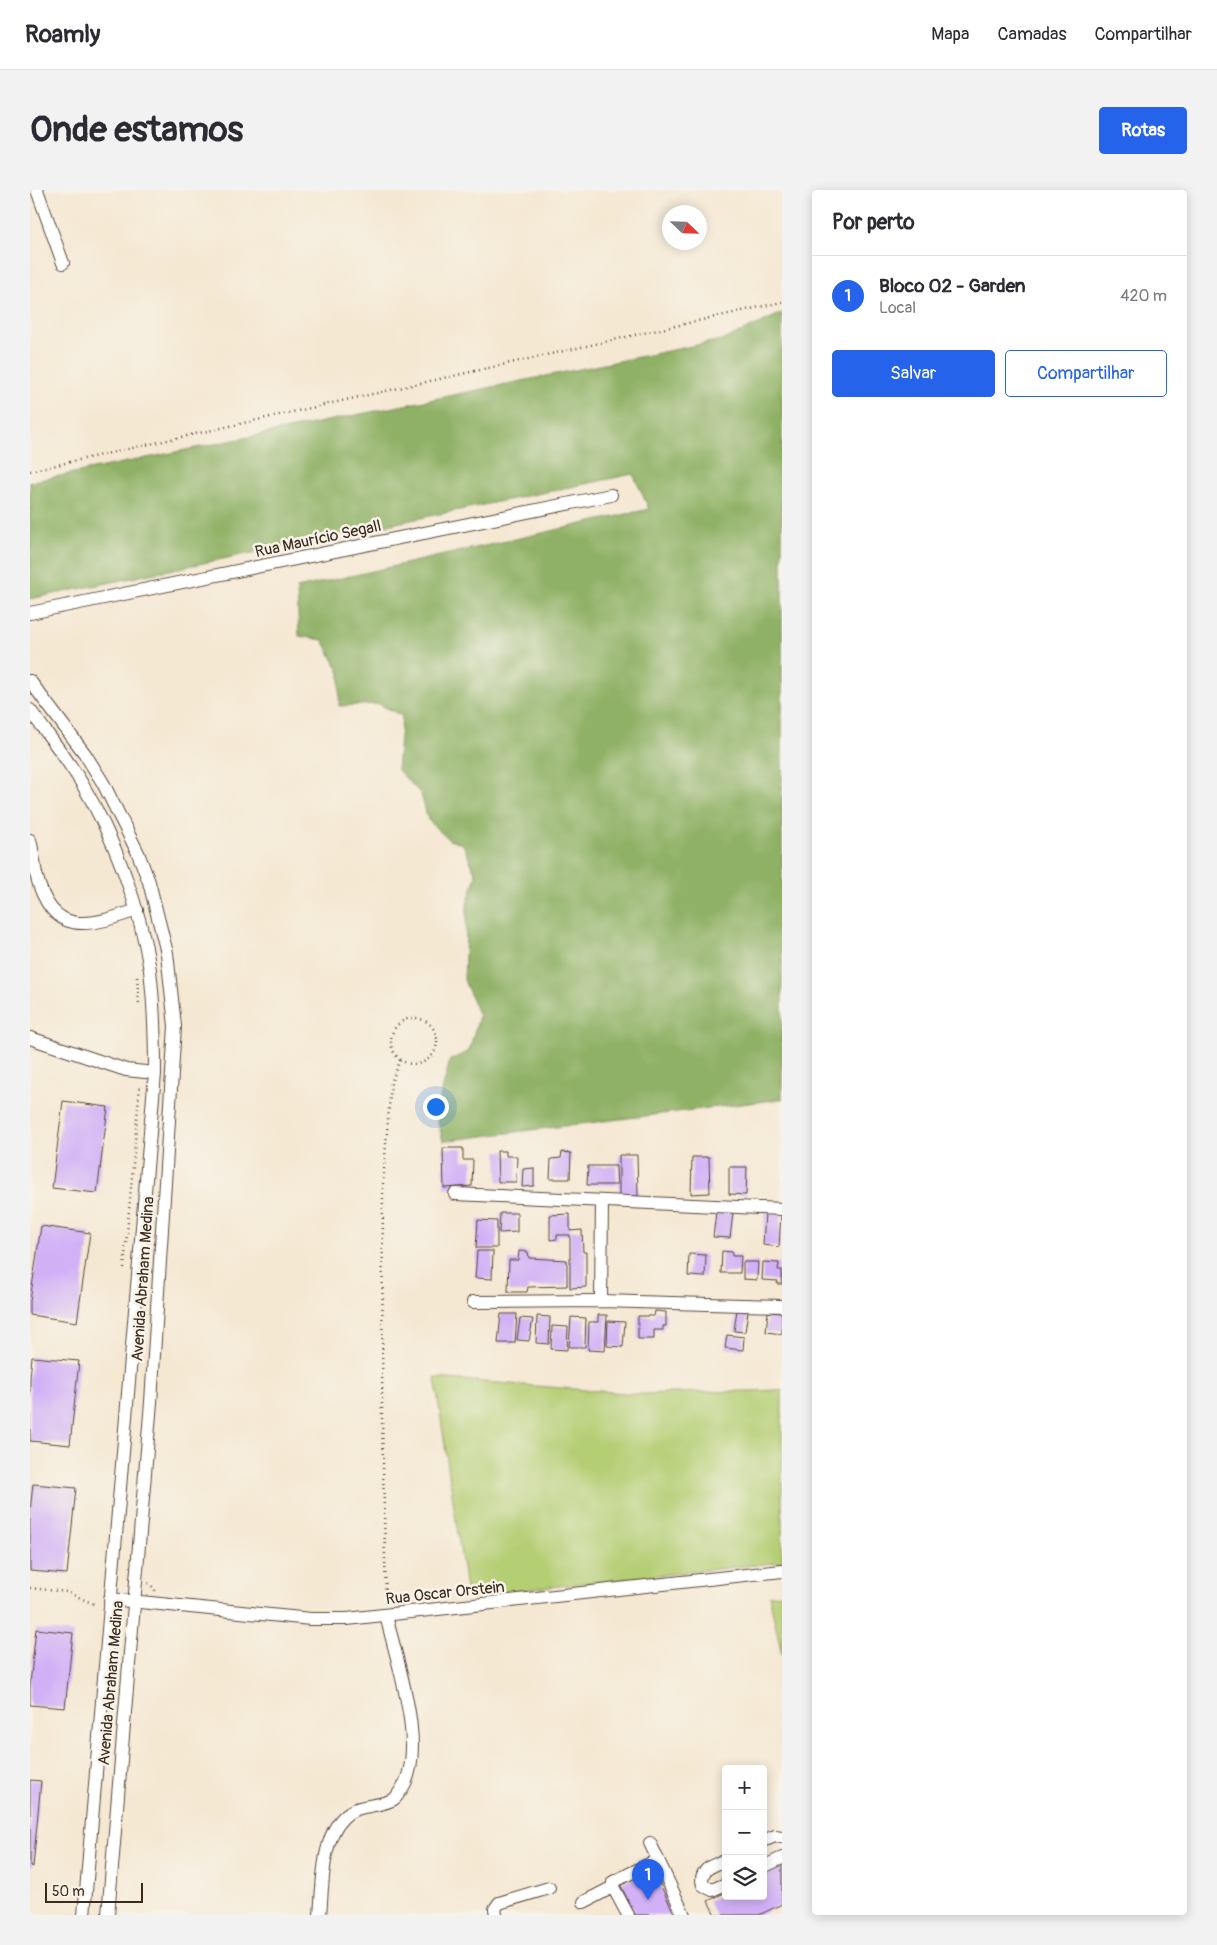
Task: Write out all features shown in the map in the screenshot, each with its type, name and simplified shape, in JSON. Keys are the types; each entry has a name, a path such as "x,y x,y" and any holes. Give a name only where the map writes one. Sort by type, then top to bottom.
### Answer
{"street":[{"path":"37,190 62,263"},
{"name":"Rua Maurício Segall","path":"30,613 611,495"},
{"name":"Avenida Abraham Medina","path":"30,681 103,783 138,853 149,882 167,953 175,1026 151,1402 108,1915"},
{"name":"Avenida Abraham Medina","path":"30,710 67,761 93,803 105,827 137,910 150,970 154,1026 155,1073 84,1915"},
{"path":"30,840 37,876 50,907 61,918 83,924 137,910"},
{"path":"30,1038 126,1070 155,1073"},
{"path":"146,1173 150,1180 154,1182 162,1181 166,1176"},
{"path":"455,1194 782,1209"},
{"path":"144,1202 152,1197 156,1197 164,1204"},
{"path":"601,1302 602,1202"},
{"path":"473,1302 601,1302 782,1306"},
{"name":"Rua Oscar Orstein","path":"110,1599 311,1619 347,1619 782,1571"},
{"path":"320,1915 328,1844 337,1823 350,1811 394,1799 405,1784 411,1765 412,1735 406,1699 386,1615"},
{"path":"767,1839 774,1836 782,1837"},
{"path":"650,1843 684,1915"},
{"path":"767,1864 782,1858"},
{"path":"628,1915 613,1888 613,1882 657,1860"},
{"path":"722,1862 705,1870 702,1873 701,1880 703,1885 712,1890 722,1886"},
{"path":"496,1915 495,1909 499,1903 549,1888"},
{"path":"584,1902 613,1888"}],"path":[{"path":"30,471 782,302"},
{"path":"136,970 139,1008"},
{"path":"410,1017 420,1018 428,1022 434,1028 437,1037 437,1046 433,1055 426,1061 417,1064 408,1064 400,1060 393,1053 390,1044 395,1026 402,1020 410,1017"},
{"path":"386,1615 382,1416 383,1182 391,1083 400,1060"},
{"path":"124,1273 141,1072"},
{"path":"30,1588 67,1592 96,1605 96,1610"}],"green space":[{"path":"782,313 782,1099 443,1141 436,1114 450,1060 469,1051 479,1016 464,980 467,905 476,875 463,844 449,840 428,820 421,794 397,769 402,716 379,704 339,706 340,673 323,640 299,636 297,588 649,509 633,474 30,599 30,482 726,339"},
{"path":"435,1378 637,1394 782,1390 782,1562 467,1596"},
{"path":"782,1594 782,1655 769,1595"}],"building":[{"path":"63,1101 108,1107 97,1193 52,1188"},
{"path":"443,1148 463,1148 463,1160 473,1160 472,1186 444,1188"},
{"path":"497,1151 506,1151 506,1156 517,1156 516,1182 498,1182"},
{"path":"562,1152 571,1153 570,1179 550,1179 551,1159 561,1158"},
{"path":"619,1155 637,1155 638,1196 619,1196"},
{"path":"692,1157 709,1157 710,1193 691,1194"},
{"path":"588,1166 616,1166 617,1185 587,1185"},
{"path":"729,1167 747,1167 746,1195 729,1194"},
{"path":"534,1168 534,1186 522,1187 523,1169"},
{"path":"716,1212 733,1213 730,1238 713,1237"},
{"path":"765,1212 781,1213 779,1247 763,1245"},
{"path":"500,1213 517,1213 517,1232 499,1233"},
{"path":"570,1214 570,1231 582,1230 583,1252 586,1252 586,1287 570,1288 570,1235 557,1235 557,1239 550,1240 550,1215"},
{"path":"478,1220 497,1221 497,1248 476,1248"},
{"path":"41,1226 90,1233 77,1322 30,1315 30,1301"},
{"path":"477,1251 493,1251 492,1279 475,1278"},
{"path":"519,1251 528,1252 529,1258 567,1260 567,1286 528,1287 527,1292 508,1292 509,1260 518,1260"},
{"path":"722,1251 732,1252 732,1256 741,1256 740,1273 721,1273"},
{"path":"689,1254 706,1255 705,1277 688,1276"},
{"path":"743,1262 758,1262 757,1280 743,1279"},
{"path":"763,1262 779,1263 778,1270 782,1270 782,1284 777,1284 778,1281 762,1280"},
{"path":"737,1310 748,1311 745,1332 734,1331"},
{"path":"655,1311 666,1312 666,1326 663,1326 663,1330 654,1330 654,1339 638,1339 638,1316 654,1316"},
{"path":"768,1312 782,1313 782,1334 766,1332"},
{"path":"501,1314 517,1314 515,1343 498,1343"},
{"path":"598,1315 607,1315 605,1351 588,1350 589,1322 598,1322"},
{"path":"537,1316 550,1317 549,1344 536,1343"},
{"path":"571,1317 586,1318 585,1347 569,1347"},
{"path":"520,1318 533,1319 529,1341 517,1340"},
{"path":"608,1321 625,1322 623,1347 607,1346"},
{"path":"552,1326 568,1327 567,1350 551,1349"},
{"path":"727,1335 744,1337 743,1350 725,1348"},
{"path":"32,1357 79,1361 70,1445 30,1441"},
{"path":"33,1484 76,1488 67,1574 30,1571 30,1512"},
{"path":"36,1629 73,1633 65,1708 30,1705 30,1684"},
{"path":"30,1780 41,1781 33,1867 30,1866"},
{"path":"782,1864 782,1904 759,1915 715,1915 708,1901 722,1894 722,1900 767,1900 767,1871"},
{"path":"652,1868 675,1915 635,1915 620,1884"}],"place":[{"name":"Bloco 02 - Garden","path":"648,1900"}]}
